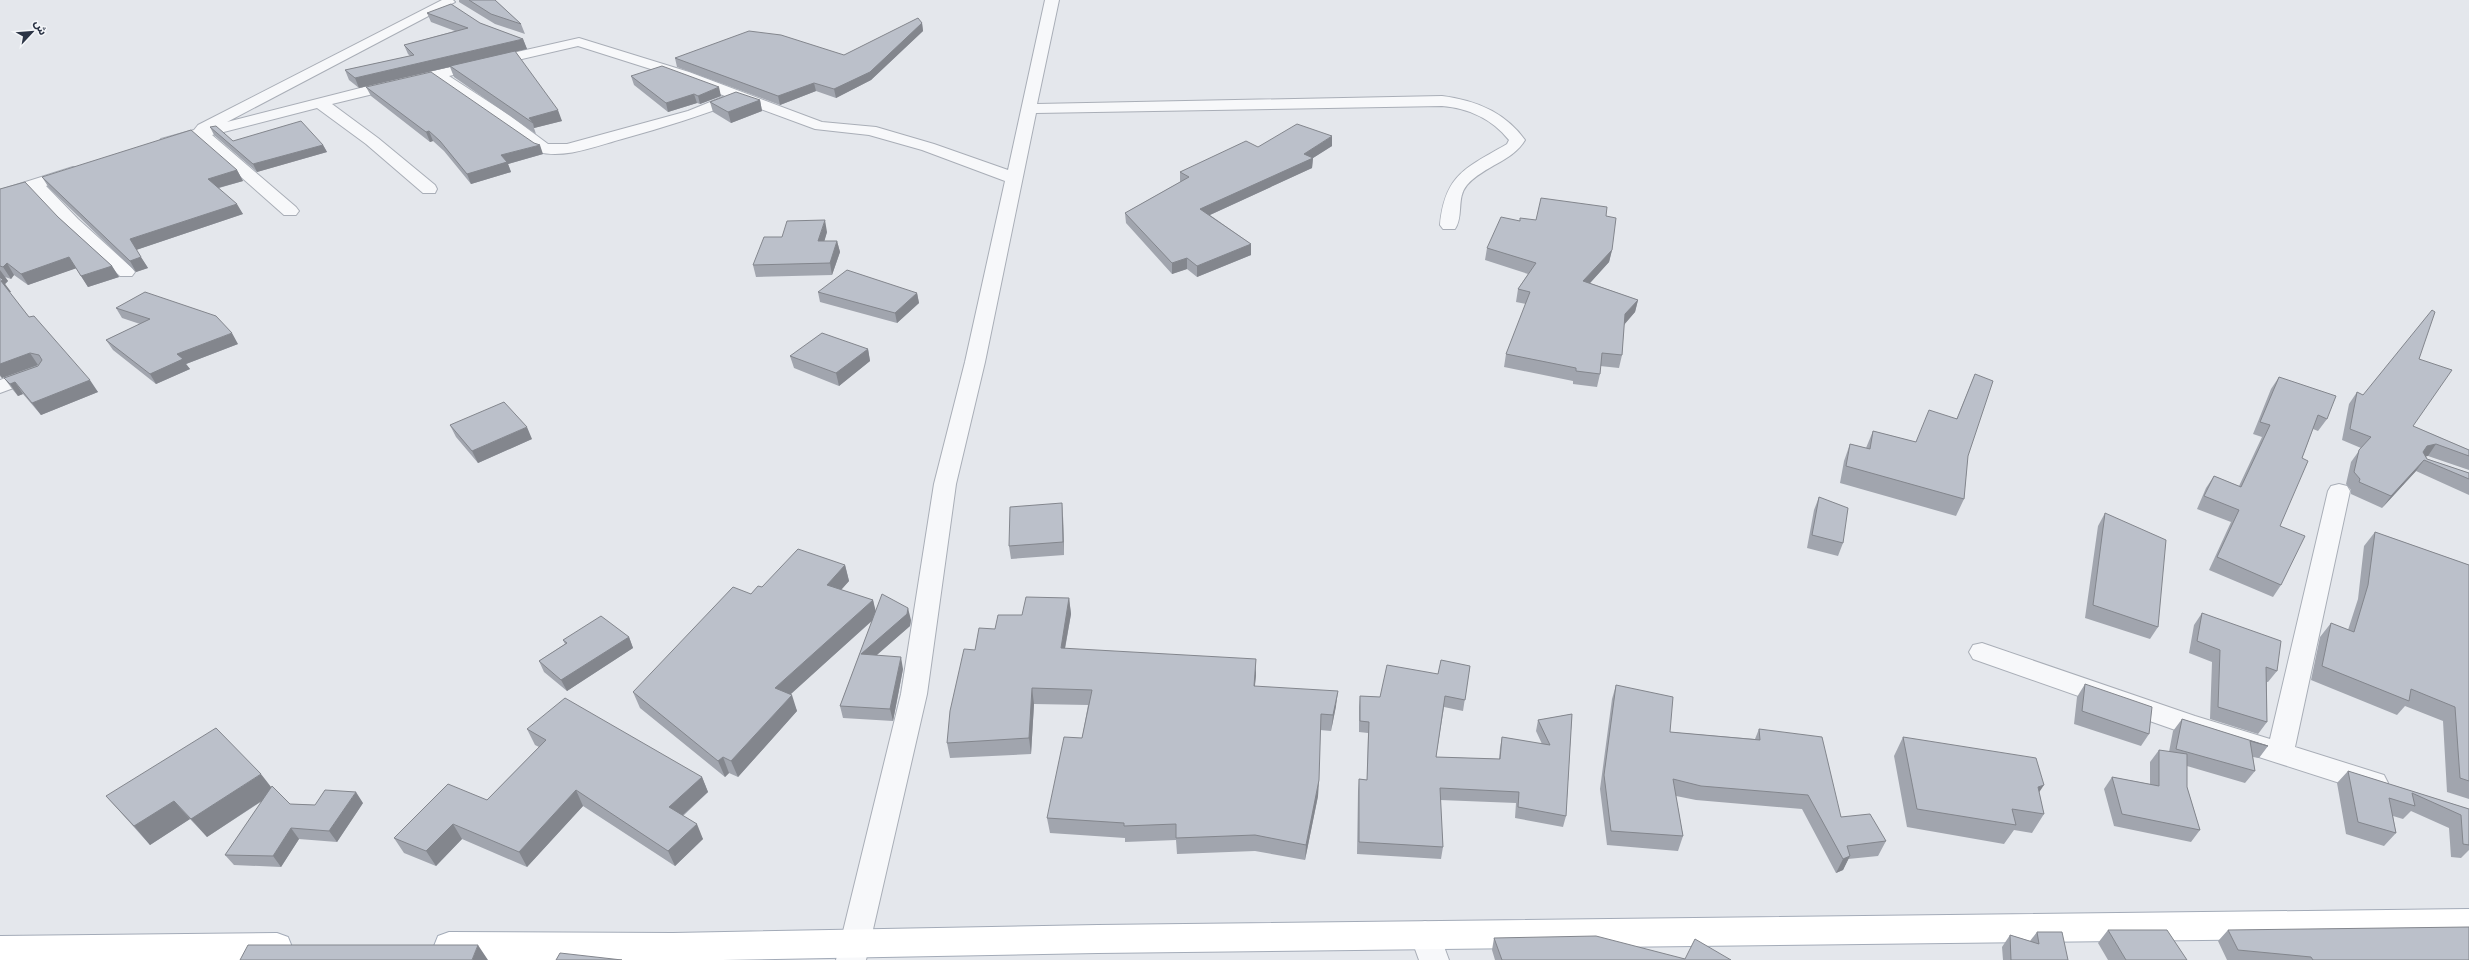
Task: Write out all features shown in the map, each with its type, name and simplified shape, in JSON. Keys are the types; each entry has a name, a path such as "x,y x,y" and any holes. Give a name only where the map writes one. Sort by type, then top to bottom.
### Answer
{"main road":[{"path":"424,946 673,947 853,952 1429,947 2469,923"},
{"path":"0,950 213,953 305,946"}],"street":[{"path":"853,952 914,694 944,484 975,362 1012,178 1052,0"},
{"path":"201,132 208,125 453,4"},
{"path":"527,41 546,48"},
{"path":"151,147 201,132 319,102 546,48 575,43 586,43 684,75 820,126 870,130 928,147 1012,178"},
{"path":"437,74 470,98 504,118 538,145 551,150 568,149 692,114 737,96"},
{"path":"1028,109 1442,101 1467,104 1497,121 1511,131 1517,140 1513,147 1469,175 1456,189 1450,206 1449,226"},
{"path":"319,102 378,145 429,189"},
{"path":"201,132 290,212"},
{"path":"0,196 87,168"},
{"path":"35,185 72,223 126,272"},
{"path":"0,387 39,372"},
{"path":"2280,754 2339,491"},
{"path":"1982,652 2190,725 2399,791"}],"building":[{"path":"469,0 495,0 521,24 491,14"},
{"path":"451,4 480,23 523,39 355,78 345,70 414,55 404,45 468,28 427,13"},
{"path":"918,18 922,23 870,72 834,89 814,83 778,96 675,58 749,31 781,35 844,55"},
{"path":"515,51 558,110 529,118 533,123 450,66"},
{"path":"662,66 719,87 698,96 694,94 666,103 631,76"},
{"path":"431,72 534,143 540,145 501,155 507,162 467,174 440,141 429,131 426,132 366,87"},
{"path":"736,92 760,100 728,112 710,102"},
{"path":"301,121 323,145 253,164 210,127 216,126 233,141"},
{"path":"1297,124 1332,136 1304,154 1313,158 1200,209 1251,244 1197,266 1187,258 1172,263 1125,213 1189,177 1180,172 1246,141 1258,147"},
{"path":"191,130 237,170 208,179 237,204 130,239 141,257 130,261 42,177"},
{"path":"25,182 58,217 112,266 81,276 69,257 21,274 7,263 3,267 0,266 0,189"},
{"path":"1541,198 1607,207 1606,216 1616,218 1612,250 1583,281 1638,300 1625,314 1622,355 1602,353 1600,374 1576,371 1576,368 1506,354 1530,292 1518,289 1536,263 1487,248 1501,217 1520,221 1520,218 1536,220"},
{"path":"825,220 818,241 837,241 830,263 753,265 764,237 782,237 787,221"},
{"path":"847,270 917,293 895,313 818,292"},
{"path":"0,277 3,280 1,281 29,317 34,316 90,380 32,403 15,382 10,384 4,378 38,366 42,360 39,355 30,353 0,364"},
{"path":"145,292 216,316 232,333 177,354 183,359 150,374 106,340 150,319 116,308"},
{"path":"2432,310 2435,312 2419,359 2452,370 2413,426 2469,450 2469,456 2436,444 2427,446 2423,452 2427,459 2469,473 2469,479 2424,460 2391,496 2359,482 2360,479 2354,472 2359,450 2371,437 2350,429 2357,392 2363,395"},
{"path":"822,333 868,349 836,373 790,356"},
{"path":"1975,374 1993,381 1968,456 1964,499 1846,466 1850,444 1870,449 1873,431 1916,442 1929,410 1957,419"},
{"path":"2279,377 2336,396 2327,419 2318,415 2302,458 2308,461 2280,526 2305,536 2281,585 2217,557 2239,510 2204,496 2214,476 2241,487 2270,425 2260,422"},
{"path":"504,402 527,427 472,451 450,425"},
{"path":"1819,497 1848,508 1843,543 1812,535"},
{"path":"1062,503 1063,542 1009,546 1010,507"},
{"path":"2105,513 2166,540 2158,627 2093,605"},
{"path":"2375,532 2469,565 2469,781 2460,778 2455,707 2411,689 2409,701 2322,666 2331,623 2354,632 2368,585"},
{"path":"798,549 845,565 827,585 873,600 775,688 792,695 731,761 723,757 718,761 633,692 733,587 751,594 758,586 762,587"},
{"path":"882,594 908,608 907,614 861,654 901,657 890,709 840,706"},
{"path":"1026,597 1069,598 1061,648 1256,659 1254,686 1338,691 1333,715 1321,714 1319,780 1306,845 1255,835 1176,838 1176,824 1124,826 1124,823 1047,818 1064,737 1082,738 1092,690 1032,688 1029,738 947,743 950,711 964,649 975,650 979,628 995,629 998,615 1022,615"},
{"path":"2202,613 2281,641 2277,671 2266,667 2267,722 2218,707 2220,650 2197,641"},
{"path":"601,616 629,637 561,680 539,661 567,643 563,640"},
{"path":"1441,660 1470,666 1465,700 1445,696 1436,757 1500,759 1502,737 1550,745 1538,720 1572,714 1566,816 1518,807 1519,792 1440,788 1443,847 1359,842 1359,779 1367,780 1369,722 1360,721 1360,696 1380,697 1387,665 1438,674"},
{"path":"2085,684 2152,707 2149,734 2082,711"},
{"path":"1616,685 1673,697 1670,732 1760,740 1759,729 1822,737 1841,817 1870,814 1886,841 1847,846 1850,856 1843,859 1808,795 1701,786 1673,779 1683,836 1611,831 1604,775"},
{"path":"565,698 702,777 669,807 697,824 668,851 576,790 519,852 453,824 426,851 394,838 448,784 487,800 546,740 527,729"},
{"path":"2182,719 2268,746 2250,741 2255,771 2176,749"},
{"path":"216,728 261,774 191,819 174,801 134,826 106,796"},
{"path":"1903,737 2036,758 2044,785 2038,787 2044,814 2012,809 2016,825 1917,809"},
{"path":"2159,750 2187,754 2187,787 2200,830 2122,814 2112,777 2159,786"},
{"path":"2348,771 2469,809 2469,845 2463,844 2461,815 2412,793 2415,806 2389,798 2396,833 2358,822"},
{"path":"272,786 290,804 315,805 325,790 356,792 329,831 291,828 273,856 225,855"},
{"path":"2469,927 2469,960 2313,960 2311,957 2238,950 2228,930"},
{"path":"2108,930 2167,930 2187,960 2126,960"},
{"path":"2037,932 2062,932 2068,960 2011,960 2010,935 2039,944"},
{"path":"1596,936 1685,959 1695,939 1731,960 1502,960 1494,938"},
{"path":"248,945 478,945 472,960 240,960"},
{"path":"560,953 622,960 556,960"}]}
